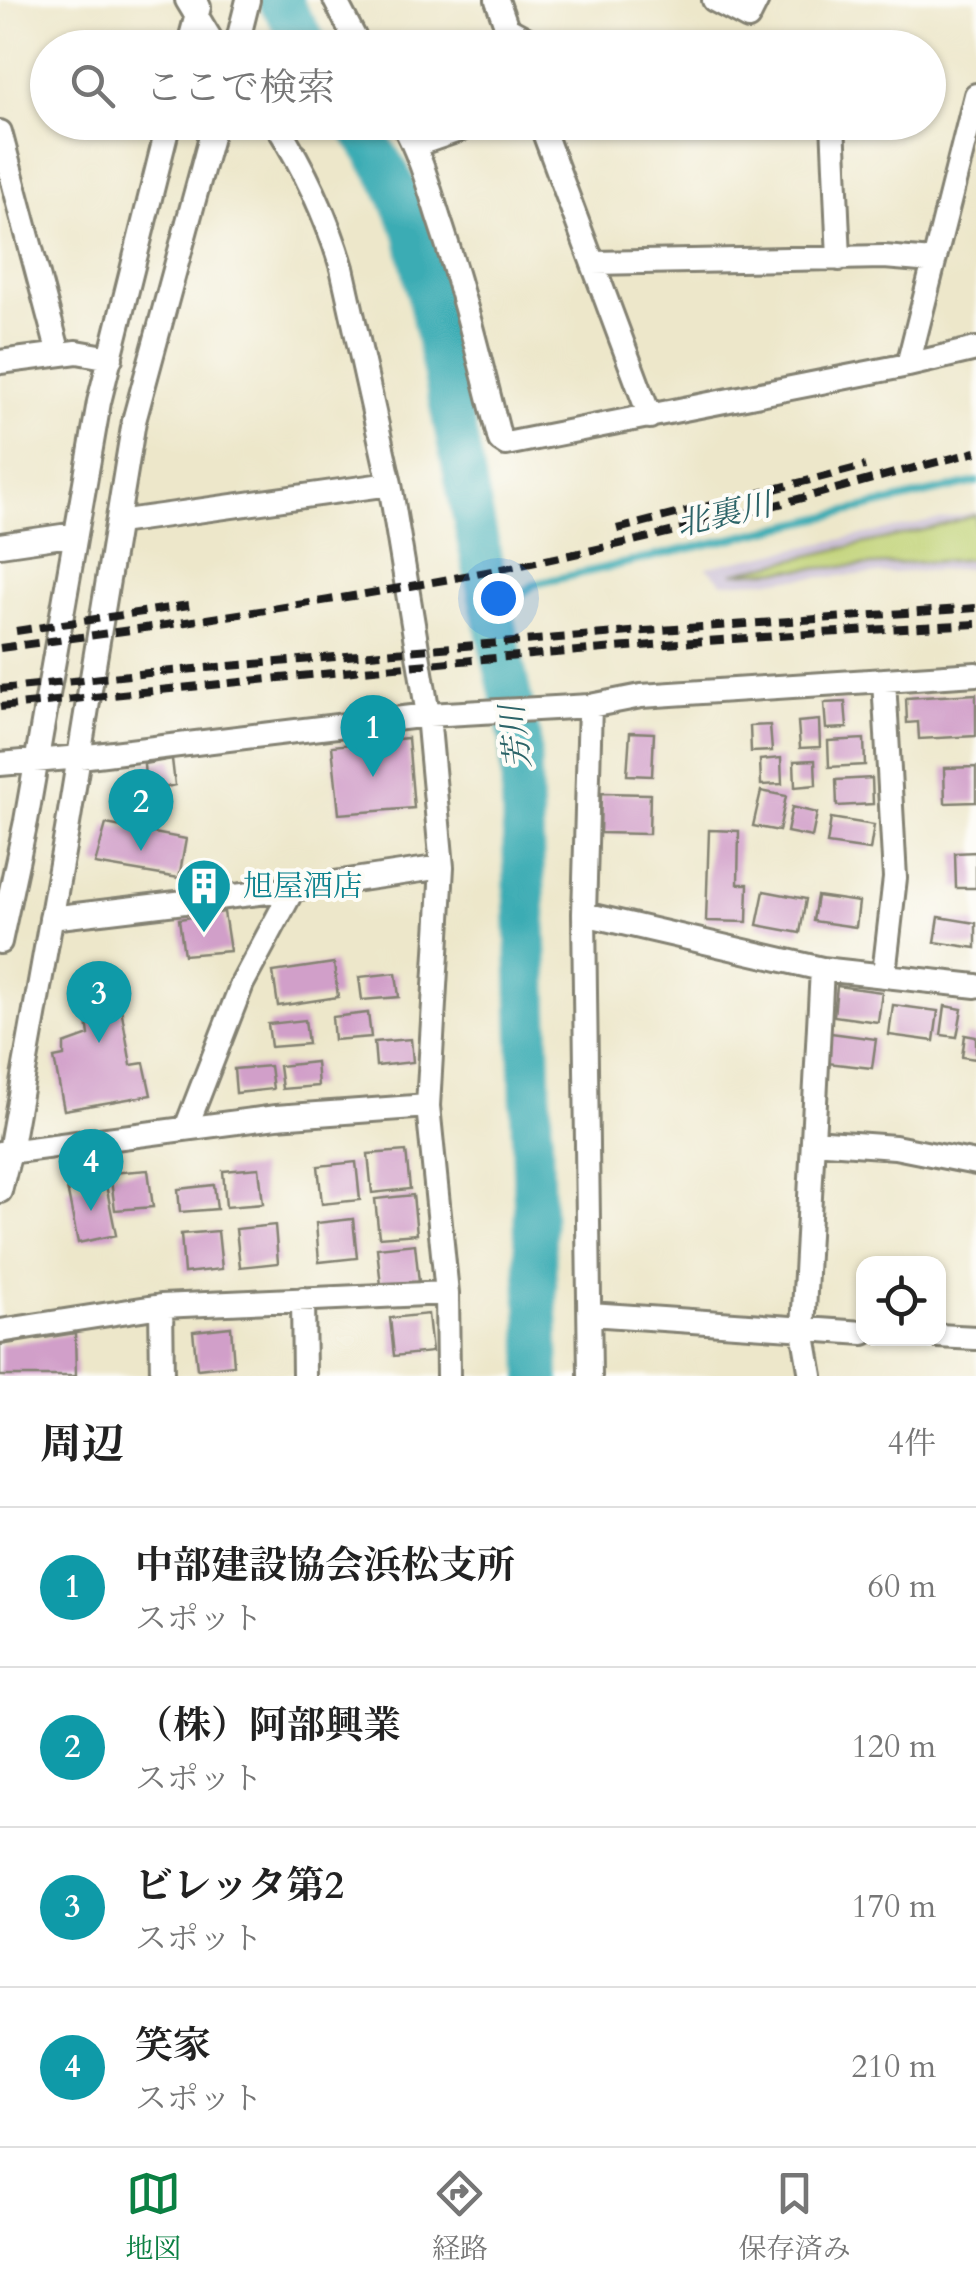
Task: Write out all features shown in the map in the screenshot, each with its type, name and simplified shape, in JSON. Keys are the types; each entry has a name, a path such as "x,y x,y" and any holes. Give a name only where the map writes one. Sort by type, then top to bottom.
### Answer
{"street":[{"path":"240,30 248,0"},
{"path":"335,0 351,30"},
{"path":"497,0 508,30"},
{"path":"714,0 748,18 757,0"},
{"path":"195,6 207,30"},
{"path":"908,365 976,95"},
{"path":"0,132 59,354"},
{"path":"0,940 26,821 98,402 165,140"},
{"path":"0,1192 80,757 134,421 211,140"},
{"path":"285,140 334,240 390,484 428,715 442,867 428,1106 447,1293 448,1376"},
{"path":"412,140 463,294 500,440 506,444 976,349"},
{"path":"415,145 430,140"},
{"path":"547,140 650,417"},
{"path":"834,140 840,258"},
{"path":"594,263 840,258 932,262"},
{"path":"0,362 77,352 111,358"},
{"path":"118,522 390,484"},
{"path":"0,545 76,534"},
{"path":"0,764 428,715 586,706 641,696 976,674"},
{"path":"884,680 895,878 884,974"},
{"path":"586,706 584,914 590,1376"},
{"path":"51,918 442,867"},
{"path":"186,1128 242,984 293,888"},
{"path":"584,914 822,969 976,986"},
{"path":"811,1376 803,1330 822,969"},
{"path":"5,1152 276,1117 428,1106"},
{"path":"813,1141 894,1147 976,1163"},
{"path":"0,1331 161,1306 447,1293"},
{"path":"304,1298 304,1376"},
{"path":"161,1306 162,1376"},
{"path":"590,1314 856,1333"},
{"path":"946,1336 976,1338"}],"shaded area":[{"path":"976,512 976,568 723,583 706,567"}],"green space":[{"path":"976,515 976,559 733,573 932,528"}],"building":[{"path":"976,694 976,736 919,739 918,722 907,723 906,698"},
{"path":"845,702 847,728 826,729 824,703"},
{"path":"819,720 820,747 800,748 798,722"},
{"path":"770,725 772,751 751,752 750,726"},
{"path":"630,732 654,733 652,776 627,775"},
{"path":"408,738 414,808 339,814 332,746"},
{"path":"864,739 865,765 829,767 828,741"},
{"path":"781,758 782,784 761,785 760,760"},
{"path":"172,759 175,785 146,792 144,764"},
{"path":"815,760 816,785 795,787 794,761"},
{"path":"976,767 976,802 945,803 944,768"},
{"path":"872,778 873,804 837,806 836,780"},
{"path":"761,791 786,796 779,831 753,826"},
{"path":"601,793 650,794 649,834 600,833"},
{"path":"792,807 817,813 812,837 787,832"},
{"path":"831,818 874,825 870,850 827,844"},
{"path":"106,824 186,839 179,878 95,864"},
{"path":"709,830 739,831 738,884 748,884 747,922 706,921"},
{"path":"976,852 976,888 956,888 955,853"},
{"path":"764,891 806,899 800,933 757,925"},
{"path":"817,896 859,902 856,927 813,921"},
{"name":"旭屋酒店","path":"224,912 230,951 184,955 179,919"},
{"path":"939,917 976,923 976,948 935,942"},
{"path":"334,963 338,997 278,1006 273,972"},
{"path":"396,973 399,997 362,1000 359,977"},
{"path":"115,974 131,1065 144,1063 151,1095 64,1110 54,1058 64,1056 64,1044 89,1035 81,977"},
{"path":"837,986 882,992 878,1022 834,1016"},
{"path":"893,1005 938,1011 934,1041 889,1035"},
{"path":"945,1006 962,1009 957,1037 941,1035"},
{"path":"368,1013 371,1037 334,1040 332,1017"},
{"path":"305,1020 308,1044 271,1047 268,1024"},
{"path":"831,1033 876,1039 872,1068 827,1063"},
{"path":"965,1035 976,1037 976,1059 962,1057"},
{"path":"411,1039 413,1062 376,1066 374,1042"},
{"path":"316,1062 318,1086 282,1089 279,1066"},
{"path":"270,1066 273,1089 236,1093 234,1069"},
{"path":"406,1151 410,1189 372,1193 368,1154"},
{"path":"356,1162 360,1200 322,1204 318,1166"},
{"path":"259,1168 263,1204 226,1207 223,1171"},
{"path":"148,1170 153,1207 115,1210 110,1173"},
{"path":"106,1185 116,1235 78,1243 67,1188"},
{"path":"214,1185 217,1209 180,1212 178,1189"},
{"path":"413,1195 417,1234 379,1237 375,1199"},
{"path":"353,1219 357,1258 319,1262 316,1223"},
{"path":"275,1225 278,1263 240,1267 236,1229"},
{"path":"218,1231 222,1269 184,1273 181,1234"},
{"path":"415,1244 419,1282 381,1286 377,1248"},
{"path":"428,1314 432,1352 394,1356 390,1318"},
{"path":"231,1327 234,1365 197,1369 193,1331"},
{"path":"75,1333 76,1376 0,1376 0,1345"}],"waterway":[{"name":"芳川","path":"279,0 298,30"},
{"name":"芳川","path":"367,140 390,176 415,232 520,738 539,1376"},
{"name":"北裏川","path":"493,616 535,584 976,482"}],"railway":[{"path":"0,648 462,577 706,523 976,452"},
{"path":"617,529 865,466"},
{"path":"16,631 189,605"},
{"path":"0,689 617,633 976,608"},
{"path":"0,707 487,659 976,624"}],"place":[{"name":"中部建設協会浜松支所","path":"373,777"},
{"name":"（株）阿部興業","path":"141,851"},
{"name":"旭屋酒店","path":"204,935"},
{"name":"ビレッタ第2","path":"99,1043"},
{"name":"笑家","path":"91,1211"}]}
